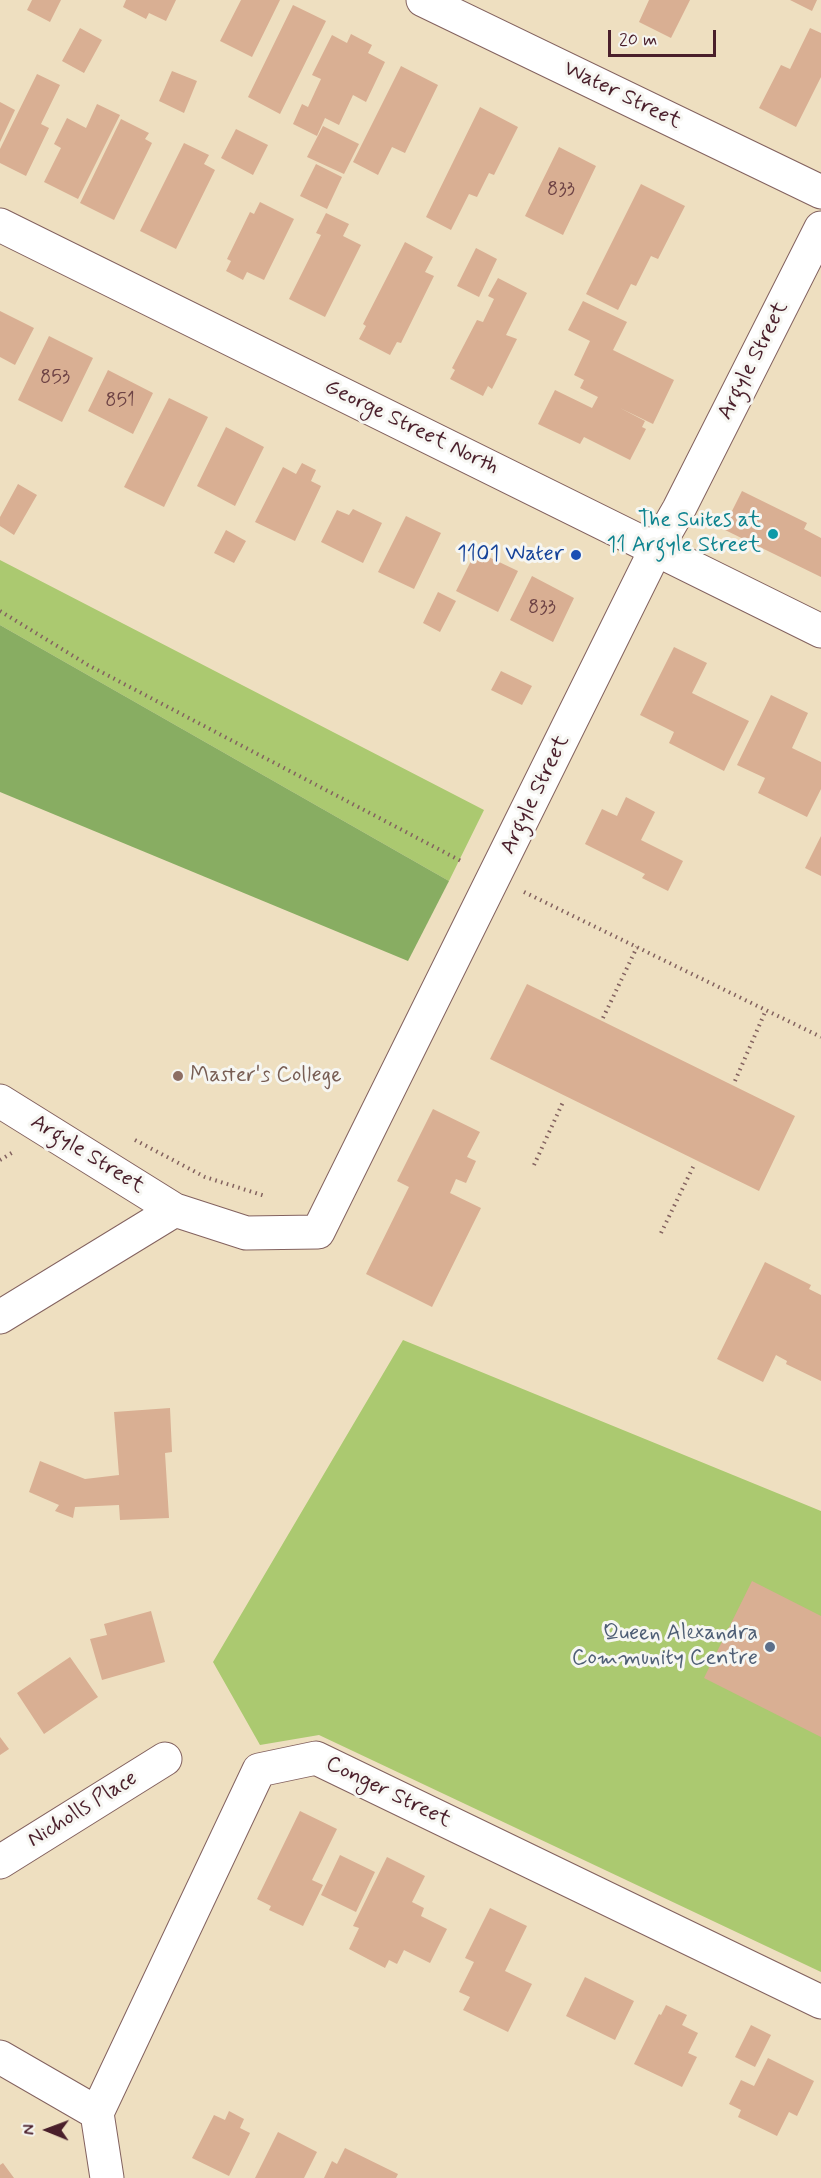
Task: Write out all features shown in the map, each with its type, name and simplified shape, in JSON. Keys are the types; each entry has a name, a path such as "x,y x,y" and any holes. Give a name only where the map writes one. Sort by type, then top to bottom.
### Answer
{"street":[{"name":"Water Street","path":"423,0 821,192"},
{"name":"George Street North","path":"0,225 821,631"},
{"name":"Argyle Street","path":"0,1101 175,1210 246,1233 318,1232 656,549 679,509 821,228"},
{"name":"Argyle Street","path":"0,1317 175,1210"},
{"name":"Conger Street","path":"97,2113 259,1770 316,1758 821,2002"},
{"name":"Nicholls Place","path":"0,1862 165,1759"},
{"path":"0,2057 97,2113 107,2178"}],"path":[{"path":"0,610 88,665 453,858 821,1037"},
{"path":"603,1018 637,947"},
{"path":"735,1081 766,1010"},
{"path":"534,1165 563,1102"},
{"path":"133,1139 205,1177 273,1198"},
{"path":"661,1233 695,1163"}],"green space":[{"path":"0,560 484,810 449,881 0,625"},
{"path":"0,625 449,881 408,961 0,792"},
{"path":"403,1340 821,1511 821,1972 319,1735 260,1745 213,1662"}],"building":[{"path":"32,0 61,0 50,22 27,10"},
{"path":"126,0 176,0 166,21 149,13 146,19 123,7"},
{"path":"241,0 280,0 252,57 220,41"},
{"path":"649,0 690,0 671,38 639,22"},
{"path":"790,0 817,0 812,11"},
{"path":"293,5 326,21 280,114 248,97"},
{"path":"80,28 102,40 84,73 62,61"},
{"path":"810,28 821,33 821,77 796,127 759,108 781,65 790,69"},
{"path":"351,34 372,45 368,53 385,62 366,102 353,95 339,125 325,118 317,136 293,124 302,104 308,107 321,79 312,75 332,35 347,43"},
{"path":"401,66 438,85 405,153 392,147 378,175 353,162"},
{"path":"172,71 197,81 184,113 159,101"},
{"path":"37,74 60,85 41,124 49,128 26,176 0,163 0,149"},
{"path":"0,102 15,110 0,142"},
{"path":"97,104 120,115 78,199 44,182 61,148 54,144 67,118 86,128"},
{"path":"480,107 518,127 494,175 489,173 477,197 469,194 451,230 426,217"},
{"path":"121,119 149,133 145,139 152,143 114,220 80,203"},
{"path":"323,126 359,144 344,174 307,157"},
{"path":"236,129 268,145 253,175 221,158"},
{"path":"184,143 209,155 204,164 215,170 176,249 140,231"},
{"path":"559,147 596,166 563,235 525,216"},
{"path":"316,164 342,177 327,209 300,196"},
{"path":"641,184 685,206 658,259 651,256 636,286 631,284 618,310 586,294"},
{"path":"260,202 294,219 264,280 247,272 243,280 226,271 231,261 227,259 250,212 254,214"},
{"path":"326,213 349,224 343,236 361,245 325,317 289,299 321,235 316,233"},
{"path":"405,242 433,257 425,272 434,276 401,343 397,342 390,355 359,339 366,326 363,324"},
{"path":"476,248 497,259 479,297 457,286"},
{"path":"498,278 527,293 506,335 517,339 492,389 488,386 483,396 450,379 455,370 452,368 477,320 483,322 494,299 488,296"},
{"path":"583,301 627,322 613,350 674,380 653,424 620,408 645,421 642,427 646,429 630,460 584,437 580,444 538,424 555,390 592,408 598,397 580,388 584,380 574,375 590,341 568,330"},
{"path":"0,311 34,328 15,365 0,357"},
{"path":"49,336 93,358 62,422 18,400"},
{"path":"108,370 153,393 133,434 88,411"},
{"path":"169,398 208,417 164,507 124,487"},
{"path":"226,427 264,447 235,506 197,486"},
{"path":"302,463 316,470 311,481 321,486 295,541 255,522 283,467 296,474"},
{"path":"18,484 37,495 14,535 0,526 0,517"},
{"name":"The Suites at 11 Argyle Street","path":"742,491 807,523 804,529 821,538 821,577 723,529"},
{"path":"353,509 382,523 363,563 321,542 337,510 349,515"},
{"path":"406,516 441,533 414,589 378,572"},
{"path":"226,530 246,541 234,563 214,553"},
{"path":"476,551 518,571 498,612 456,591"},
{"path":"532,576 574,598 553,642 510,620"},
{"path":"438,592 456,601 440,632 423,623"},
{"path":"674,647 707,663 692,693 749,721 724,771 669,743 674,732 640,715"},
{"path":"501,671 532,686 522,705 491,690"},
{"path":"771,695 808,713 792,748 821,762 821,789 807,817 758,793 765,778 737,765"},
{"path":"626,797 655,812 641,840 683,861 668,891 642,878 645,874 585,844 602,809 617,816"},
{"path":"821,836 821,876 805,868"},
{"path":"527,984 795,1116 759,1191 490,1059"},
{"path":"433,1109 480,1132 467,1157 476,1161 466,1183 456,1179 450,1193 481,1208 432,1307 366,1274 409,1187 397,1181"},
{"path":"765,1262 811,1285 809,1289 821,1295 821,1381 786,1364 787,1361 776,1355 763,1382 717,1359"},
{"path":"170,1408 172,1452 165,1453 169,1518 120,1520 119,1505 75,1507 73,1518 55,1511 59,1505 29,1492 40,1461 85,1479 119,1475 114,1412"},
{"name":"Queen Alexandra Community Centre","path":"752,1581 821,1616 821,1737 704,1678"},
{"path":"151,1611 165,1662 102,1680 90,1639 107,1635 104,1624"},
{"path":"70,1657 98,1697 44,1734 17,1693"},
{"path":"0,1737 9,1749 0,1755"},
{"path":"300,1811 337,1829 312,1880 323,1885 303,1926 269,1910 271,1906 257,1899"},
{"path":"340,1855 375,1872 356,1912 321,1895"},
{"path":"387,1857 425,1876 412,1902 424,1908 421,1916 447,1929 430,1963 404,1950 397,1964 389,1960 385,1968 349,1949 359,1928 353,1926"},
{"path":"490,1908 527,1926 505,1971 532,1984 508,2032 463,2010 470,1997 459,1992 474,1962 465,1958"},
{"path":"585,1977 634,2001 615,2040 566,2016"},
{"path":"666,2005 687,2015 682,2025 698,2033 688,2053 697,2057 682,2087 634,2064 659,2014 661,2015"},
{"path":"751,2025 771,2035 755,2067 735,2057"},
{"path":"768,2058 814,2081 797,2116 789,2112 777,2136 738,2117 741,2110 729,2104 741,2080 754,2086"},
{"path":"229,2111 244,2119 240,2128 250,2133 229,2176 192,2158 214,2115 225,2120"},
{"path":"278,2132 317,2152 304,2178 255,2178"},
{"path":"345,2148 398,2174 396,2178 324,2178 332,2161 337,2164"},
{"path":"3,2163 14,2178 0,2178 0,2165"}],"place":[{"name":"The Suites at 11 Argyle Street","path":"773,534"},
{"name":"1101 Water","path":"576,555"},
{"name":"Master's College","path":"178,1076"},
{"name":"Queen Alexandra Community Centre","path":"770,1647"}]}
